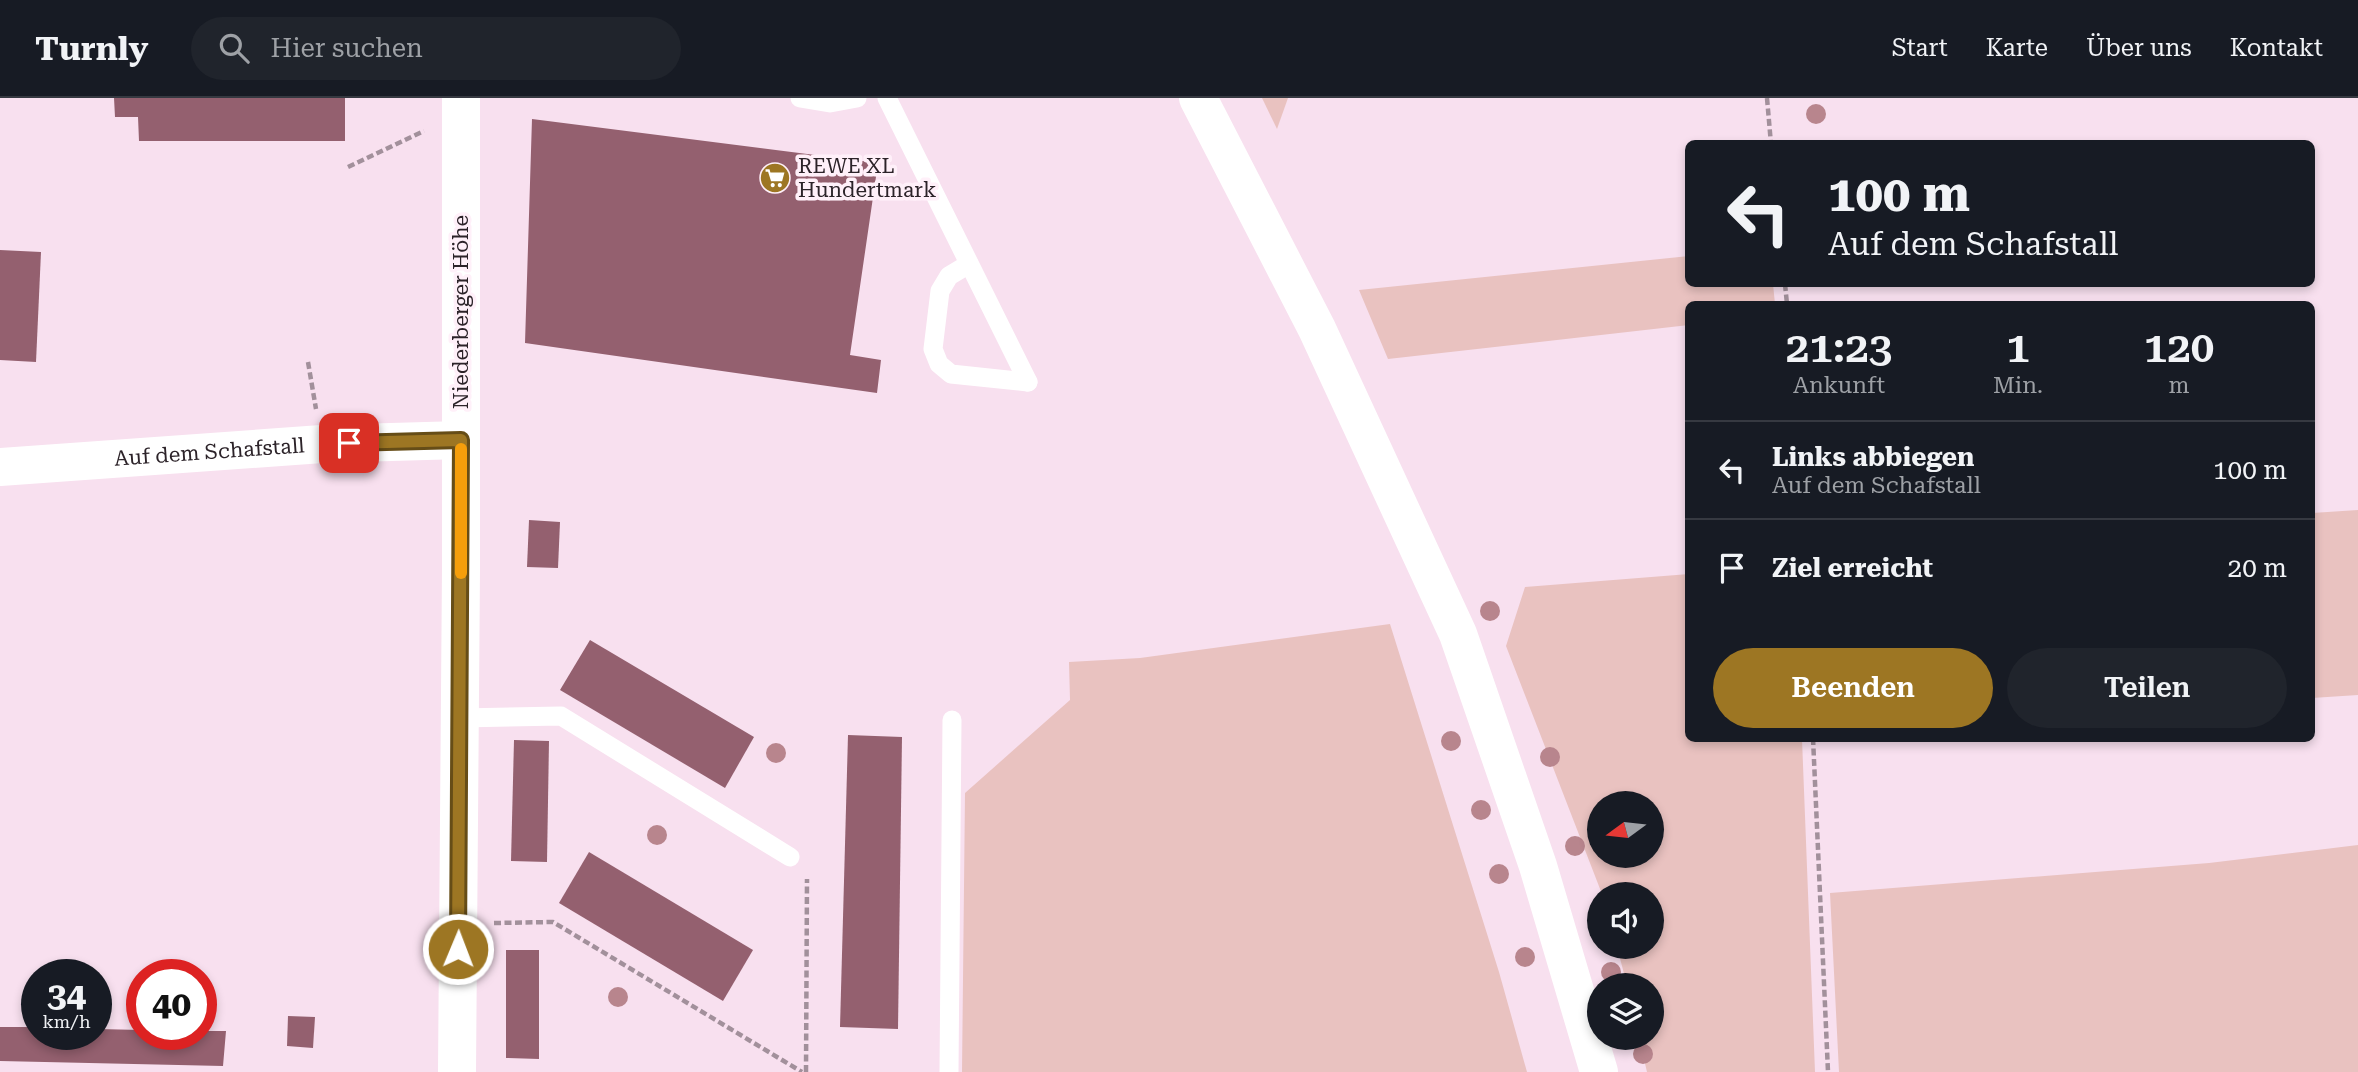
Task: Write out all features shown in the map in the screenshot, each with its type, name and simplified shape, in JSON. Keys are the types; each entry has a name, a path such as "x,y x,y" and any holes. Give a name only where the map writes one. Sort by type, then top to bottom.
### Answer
{"street":[{"name":"Niederberger Höhe","path":"457,1072 461,98"},
{"path":"1198,98 1317,329 1458,634 1538,866 1599,1072"},
{"name":"Auf dem Schafstall","path":"0,467 322,444 461,440"}],"lane":[{"path":"800,98 831,103 857,98"},
{"path":"887,98 1028,382 951,374 939,364 933,349 940,291 949,276 969,264"},
{"path":"460,718 561,716 790,857"},
{"path":"949,1072 952,720"}],"path":[{"path":"1767,98 1771,140"},
{"path":"348,167 424,131"},
{"path":"308,362 322,444"},
{"path":"1813,742 1828,1072"},
{"path":"790,857 807,850 804,1072"},
{"path":"458,924 553,922 804,1072"}],"shaded area":[{"path":"1262,98 1288,98 1277,129"},
{"path":"1685,256 1685,287 1773,287 1775,301 1685,301 1685,325 1388,359 1359,290"},
{"path":"2358,510 2358,695 2315,698 2315,513"},
{"path":"1685,574 1685,742 1802,742 1815,1072 1647,1072 1642,1050 1664,1050 1664,973 1624,973 1620,959 1664,959 1664,882 1597,882 1592,868 1664,868 1664,791 1587,791 1587,855 1506,646 1525,587"},
{"path":"1390,624 1499,972 1527,1072 962,1072 965,793 1070,700 1069,662 1140,658"},
{"path":"2358,845 2358,1072 1839,1072 1830,893 2209,863"}],"building":[{"path":"114,98 345,98 345,141 139,141 138,117 115,117"},
{"path":"532,119 878,163 850,355 881,360 877,393 525,343"},
{"path":"0,250 41,252 36,362 0,360"},
{"path":"529,520 560,522 558,568 527,567"},
{"path":"590,640 754,737 725,788 560,690"},
{"path":"848,735 902,737 898,1029 840,1027"},
{"path":"514,740 549,741 547,862 511,861"},
{"path":"589,852 753,950 723,1001 559,903"},
{"path":"506,950 539,950 539,1059 506,1058"},
{"path":"288,1016 315,1017 313,1048 287,1046"},
{"path":"0,1027 21,1027 21,1050 112,1050 112,1029 126,1030 126,1050 217,1050 217,1031 226,1031 223,1066 0,1061"}],"slow traffic":[{"path":"461,449 461,573"}],"place":[{"name":"REWE XL Hundertmark","path":"775,178"}],"route":[{"path":"349,443 461,440 458,949"}]}
